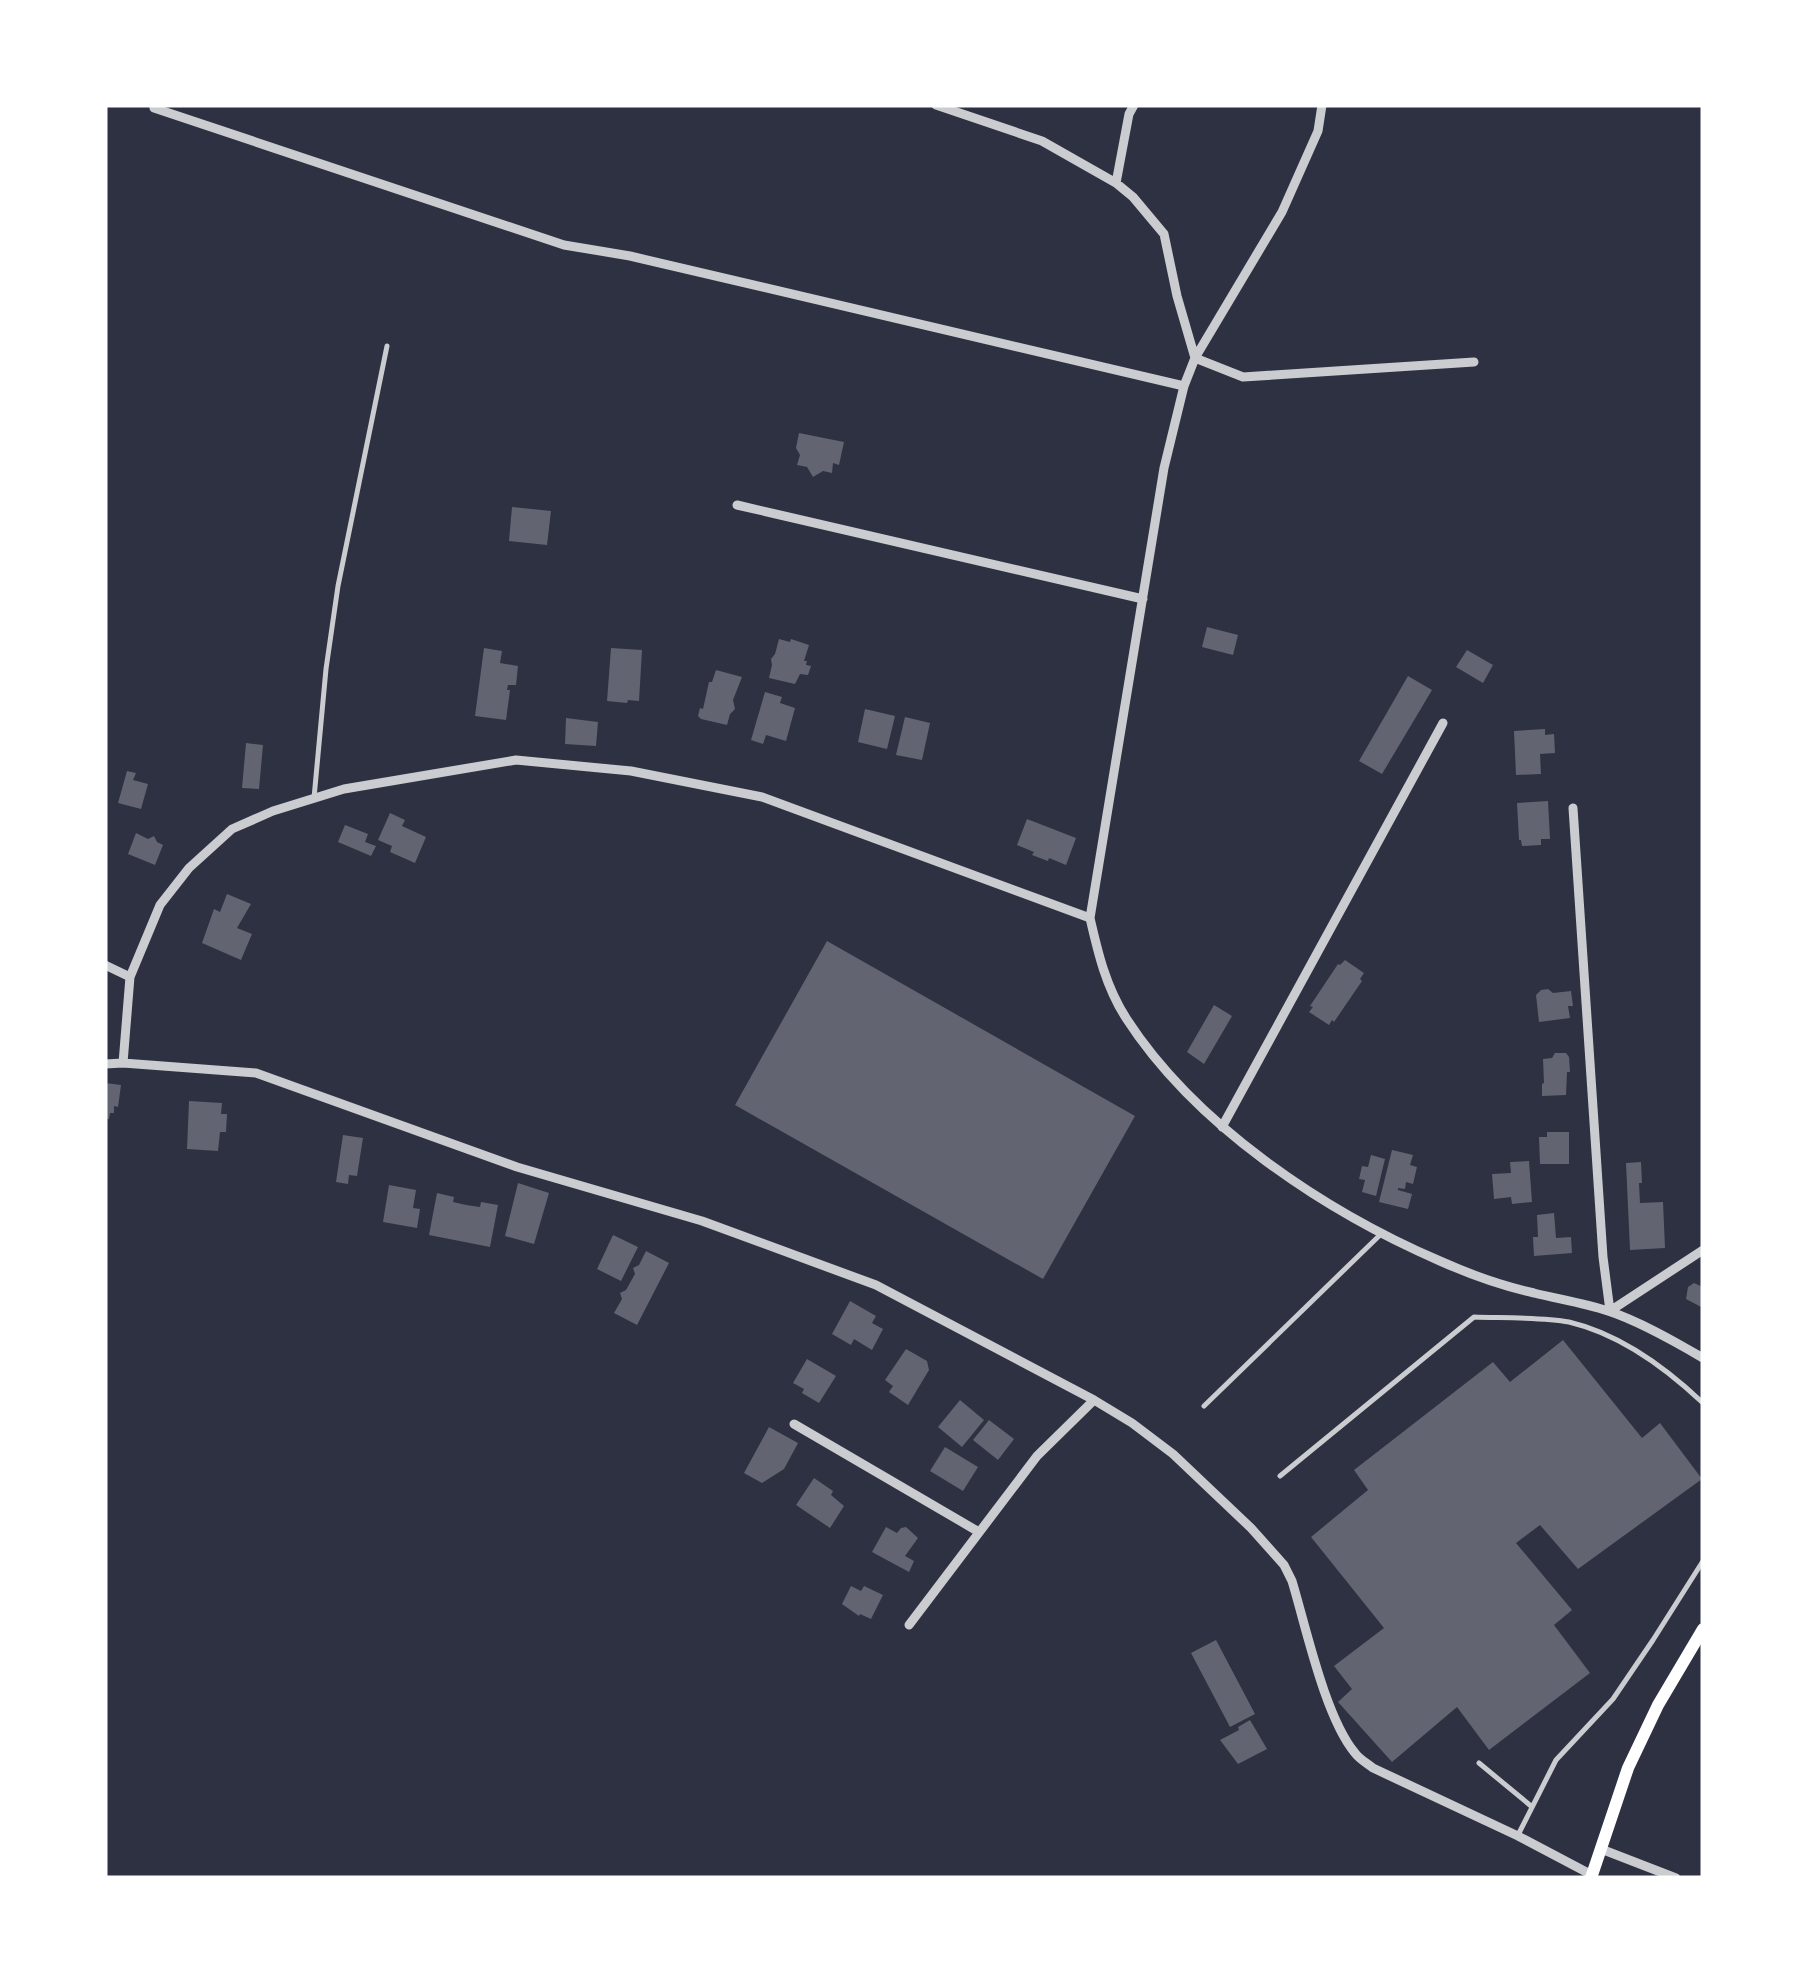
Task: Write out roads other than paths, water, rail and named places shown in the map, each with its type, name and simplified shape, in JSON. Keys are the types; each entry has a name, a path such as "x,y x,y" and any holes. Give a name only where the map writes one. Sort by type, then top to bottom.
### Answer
{"main road":[{"path":"1592,1877 1628,1768 1658,1705 1703,1629"}],"street":[{"path":"936,105 1042,141 1116,183 1133,197 1164,234 1176,296 1196,358 1242,377 1474,362"},
{"path":"1116,183 1134,105"},
{"path":"1322,105 1318,131 1282,212 1196,358 1184,386 1164,468 1090,918 1103,971 1124,1016 1164,1069 1222,1127 1339,1209 1441,1262 1528,1292 1610,1311 1703,1358"},
{"path":"154,108 564,245 630,256 1184,386"},
{"path":"737,504 1143,600"},
{"path":"1222,1127 1444,724"},
{"path":"122,1063 130,977 160,905 190,868 232,830 272,811 344,789 516,760 631,770 762,797 1090,918"},
{"path":"1573,808 1610,1311"},
{"path":"105,965 130,977"},
{"path":"105,1064 256,1073 518,1167 702,1220 876,1285 1094,1400 1173,1454 1284,1564 1327,1695 1341,1732 1356,1755 1373,1768 1518,1836 1592,1877"},
{"path":"1610,1311 1703,1250"},
{"path":"909,1625 1037,1456 1094,1400"},
{"path":"794,1424 980,1532"},
{"path":"1600,1850 1676,1878"}],"lane":[{"path":"314,798 338,586 387,346"},
{"path":"1204,1406 1383,1232"},
{"path":"1280,1476 1474,1316 1568,1322 1613,1338 1673,1375 1703,1403"},
{"path":"1518,1836 1556,1760 1613,1698 1703,1561"},
{"path":"1479,1763 1532,1806"}]}
